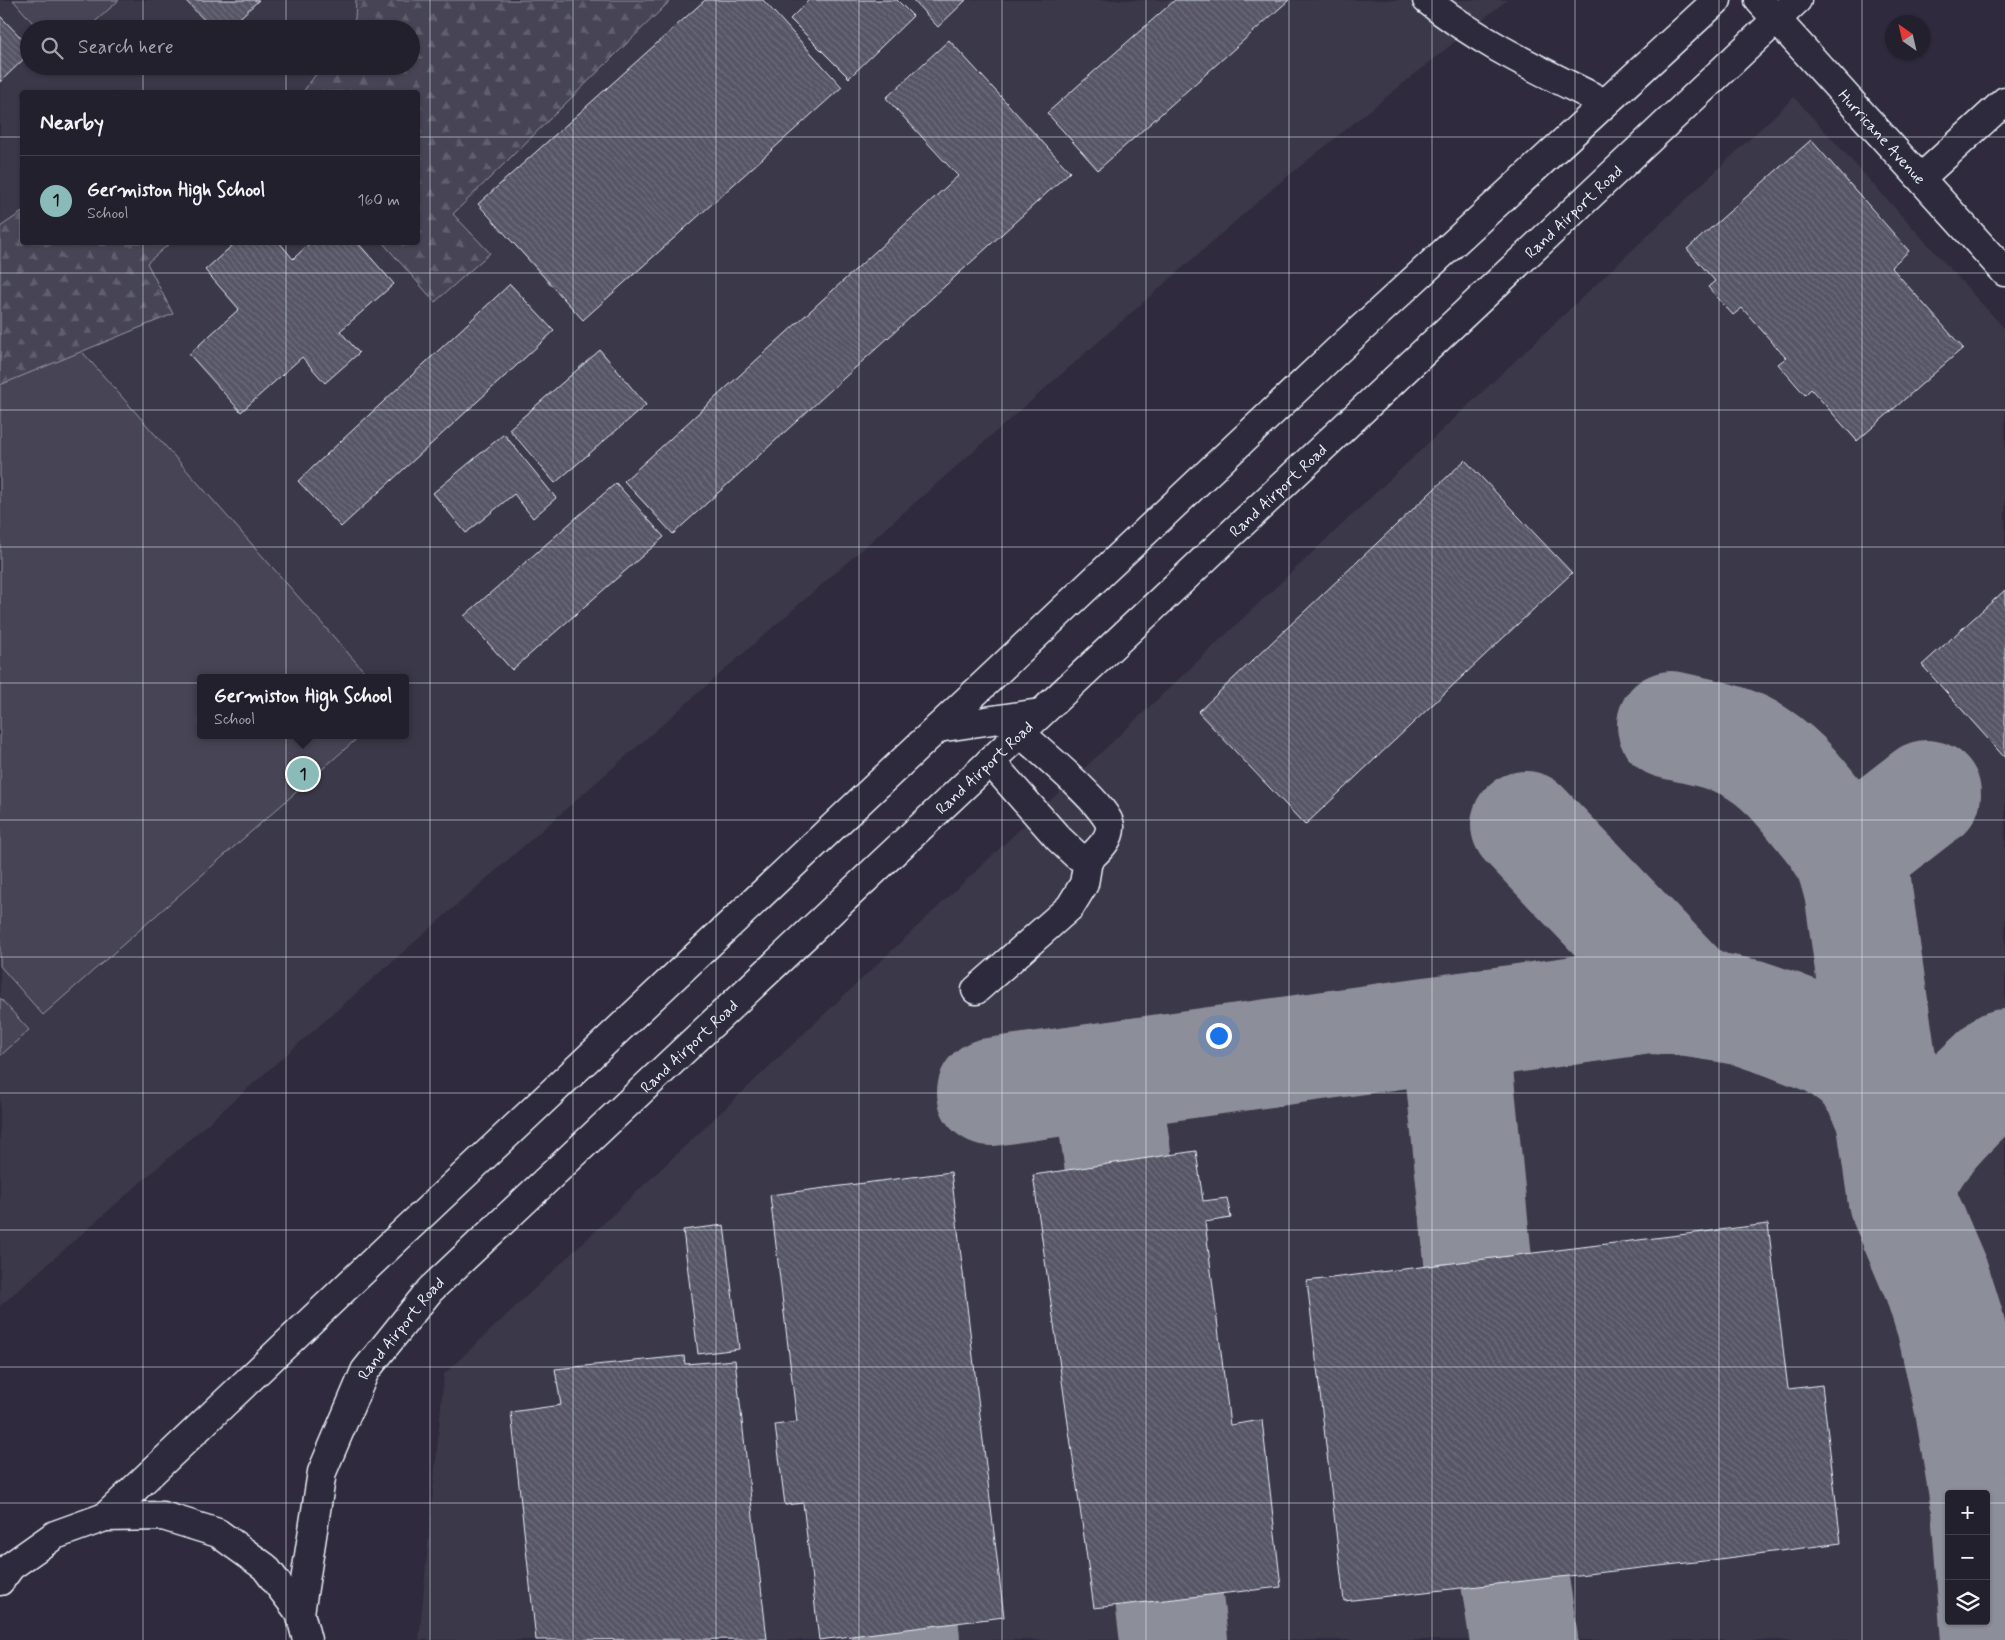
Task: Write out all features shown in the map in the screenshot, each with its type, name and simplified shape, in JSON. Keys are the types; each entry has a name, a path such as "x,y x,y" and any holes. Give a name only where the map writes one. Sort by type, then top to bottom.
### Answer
{"street":[{"name":"Rand Airport Road","path":"105,1517 1337,351 1717,0"},
{"path":"1436,2 1469,32 1605,103"},
{"name":"Rand Airport Road","path":"300,1613 322,1472 364,1371 424,1297 990,761 1778,6"},
{"name":"Hurricane Avenue","path":"1778,6 1921,178 2005,272"},
{"path":"1921,178 2005,101"},
{"path":"938,728 1040,713"},
{"path":"976,990 1070,907 1084,884 1088,860 1108,837 1110,827 1108,819 1096,803 1020,732"},
{"path":"990,761 1058,838 1076,855 1088,860"},
{"name":"Rand Airport Road","path":"0,1581 11,1566 55,1535 105,1517 163,1516 218,1533 266,1567 300,1613 307,1640"}],"shaded area":[{"path":"0,0 1507,0 1277,185 0,1306"},
{"path":"1794,97 2005,329 2005,1640 419,1640 444,1374"}],"green space":[{"path":"13,0 119,0 97,20 30,20"},
{"path":"356,0 671,0 453,214 490,253 435,302 385,245 420,245 420,90 304,90 315,75 420,75 420,20 355,19"},
{"path":"20,213 20,245 168,245 147,263 173,314 0,385 0,227"},
{"path":"2,261 366,674 197,674 197,739 356,739 43,1015 0,966 0,262"},
{"path":"0,998 29,1030 0,1056"}],"building":[{"path":"185,0 259,0 238,20 204,20"},
{"path":"705,0 763,0 842,87 583,320 478,204"},
{"path":"809,0 897,0 913,16 849,78 790,19"},
{"path":"913,0 966,0 938,27"},
{"path":"1175,0 1289,0 1098,170 1047,113"},
{"path":"0,16 20,37 20,63 0,82"},
{"path":"949,40 1070,172 673,534 624,481 958,176 886,98"},
{"path":"1811,140 1909,251 1891,267 1963,348 1857,441 1811,389 1805,395 1778,364 1786,358 1742,308 1733,315 1708,287 1715,281 1687,249"},
{"path":"233,245 281,245 293,259 308,245 360,245 394,284 340,331 359,353 325,383 302,357 241,412 189,354 239,309 205,270"},
{"path":"510,284 554,331 341,527 298,481"},
{"path":"600,350 646,405 555,483 509,429"},
{"path":"504,434 556,498 533,518 514,494 466,533 433,493"},
{"path":"1465,460 1572,573 1305,825 1198,712"},
{"path":"616,483 664,537 512,670 464,616"},
{"path":"2005,590 2005,758 1922,665"},
{"path":"1196,1151 1203,1201 1227,1198 1231,1218 1205,1222 1230,1425 1262,1420 1281,1587 1094,1608 1033,1175"},
{"path":"951,1172 1004,1617 819,1640 803,1503 785,1505 775,1425 797,1422 770,1195"},
{"path":"1768,1224 1788,1389 1822,1385 1841,1543 1704,1561 1344,1601 1307,1281"},
{"path":"724,1225 739,1349 698,1354 683,1230"},
{"path":"684,1356 685,1364 735,1360 767,1639 536,1640 511,1412 561,1405 555,1369"}],"taxiway":[{"path":"1671,725 1736,742 1757,752 1777,768 1804,796 1840,842 1849,860 1858,890"},
{"path":"1890,1116 1858,890 1858,864 1861,851 1868,840 1927,794"},
{"path":"1525,825 1688,995 1711,1006"},
{"path":"991,1092 1648,1000 1676,1001 1749,1013 1833,1044 1856,1061 1869,1075 1879,1091 1890,1116 1902,1200 1937,1282 1950,1323 1969,1408 1982,1490"},
{"path":"1478,1260 1458,1061 1460,1047 1466,1037 1475,1028 1487,1022"},
{"path":"1901,1194 1905,1177 1914,1159 1927,1141 1942,1123 2005,1063"},
{"path":"1118,1162 1111,1104 1113,1088 1119,1079 1134,1072"},
{"path":"1987,1535 1995,1640"},
{"path":"1515,1581 1524,1640"},
{"path":"1169,1598 1174,1640"},
{"path":"905,1629 906,1640"}],"place":[{"name":"Germiston High School","path":"303,774"}]}
